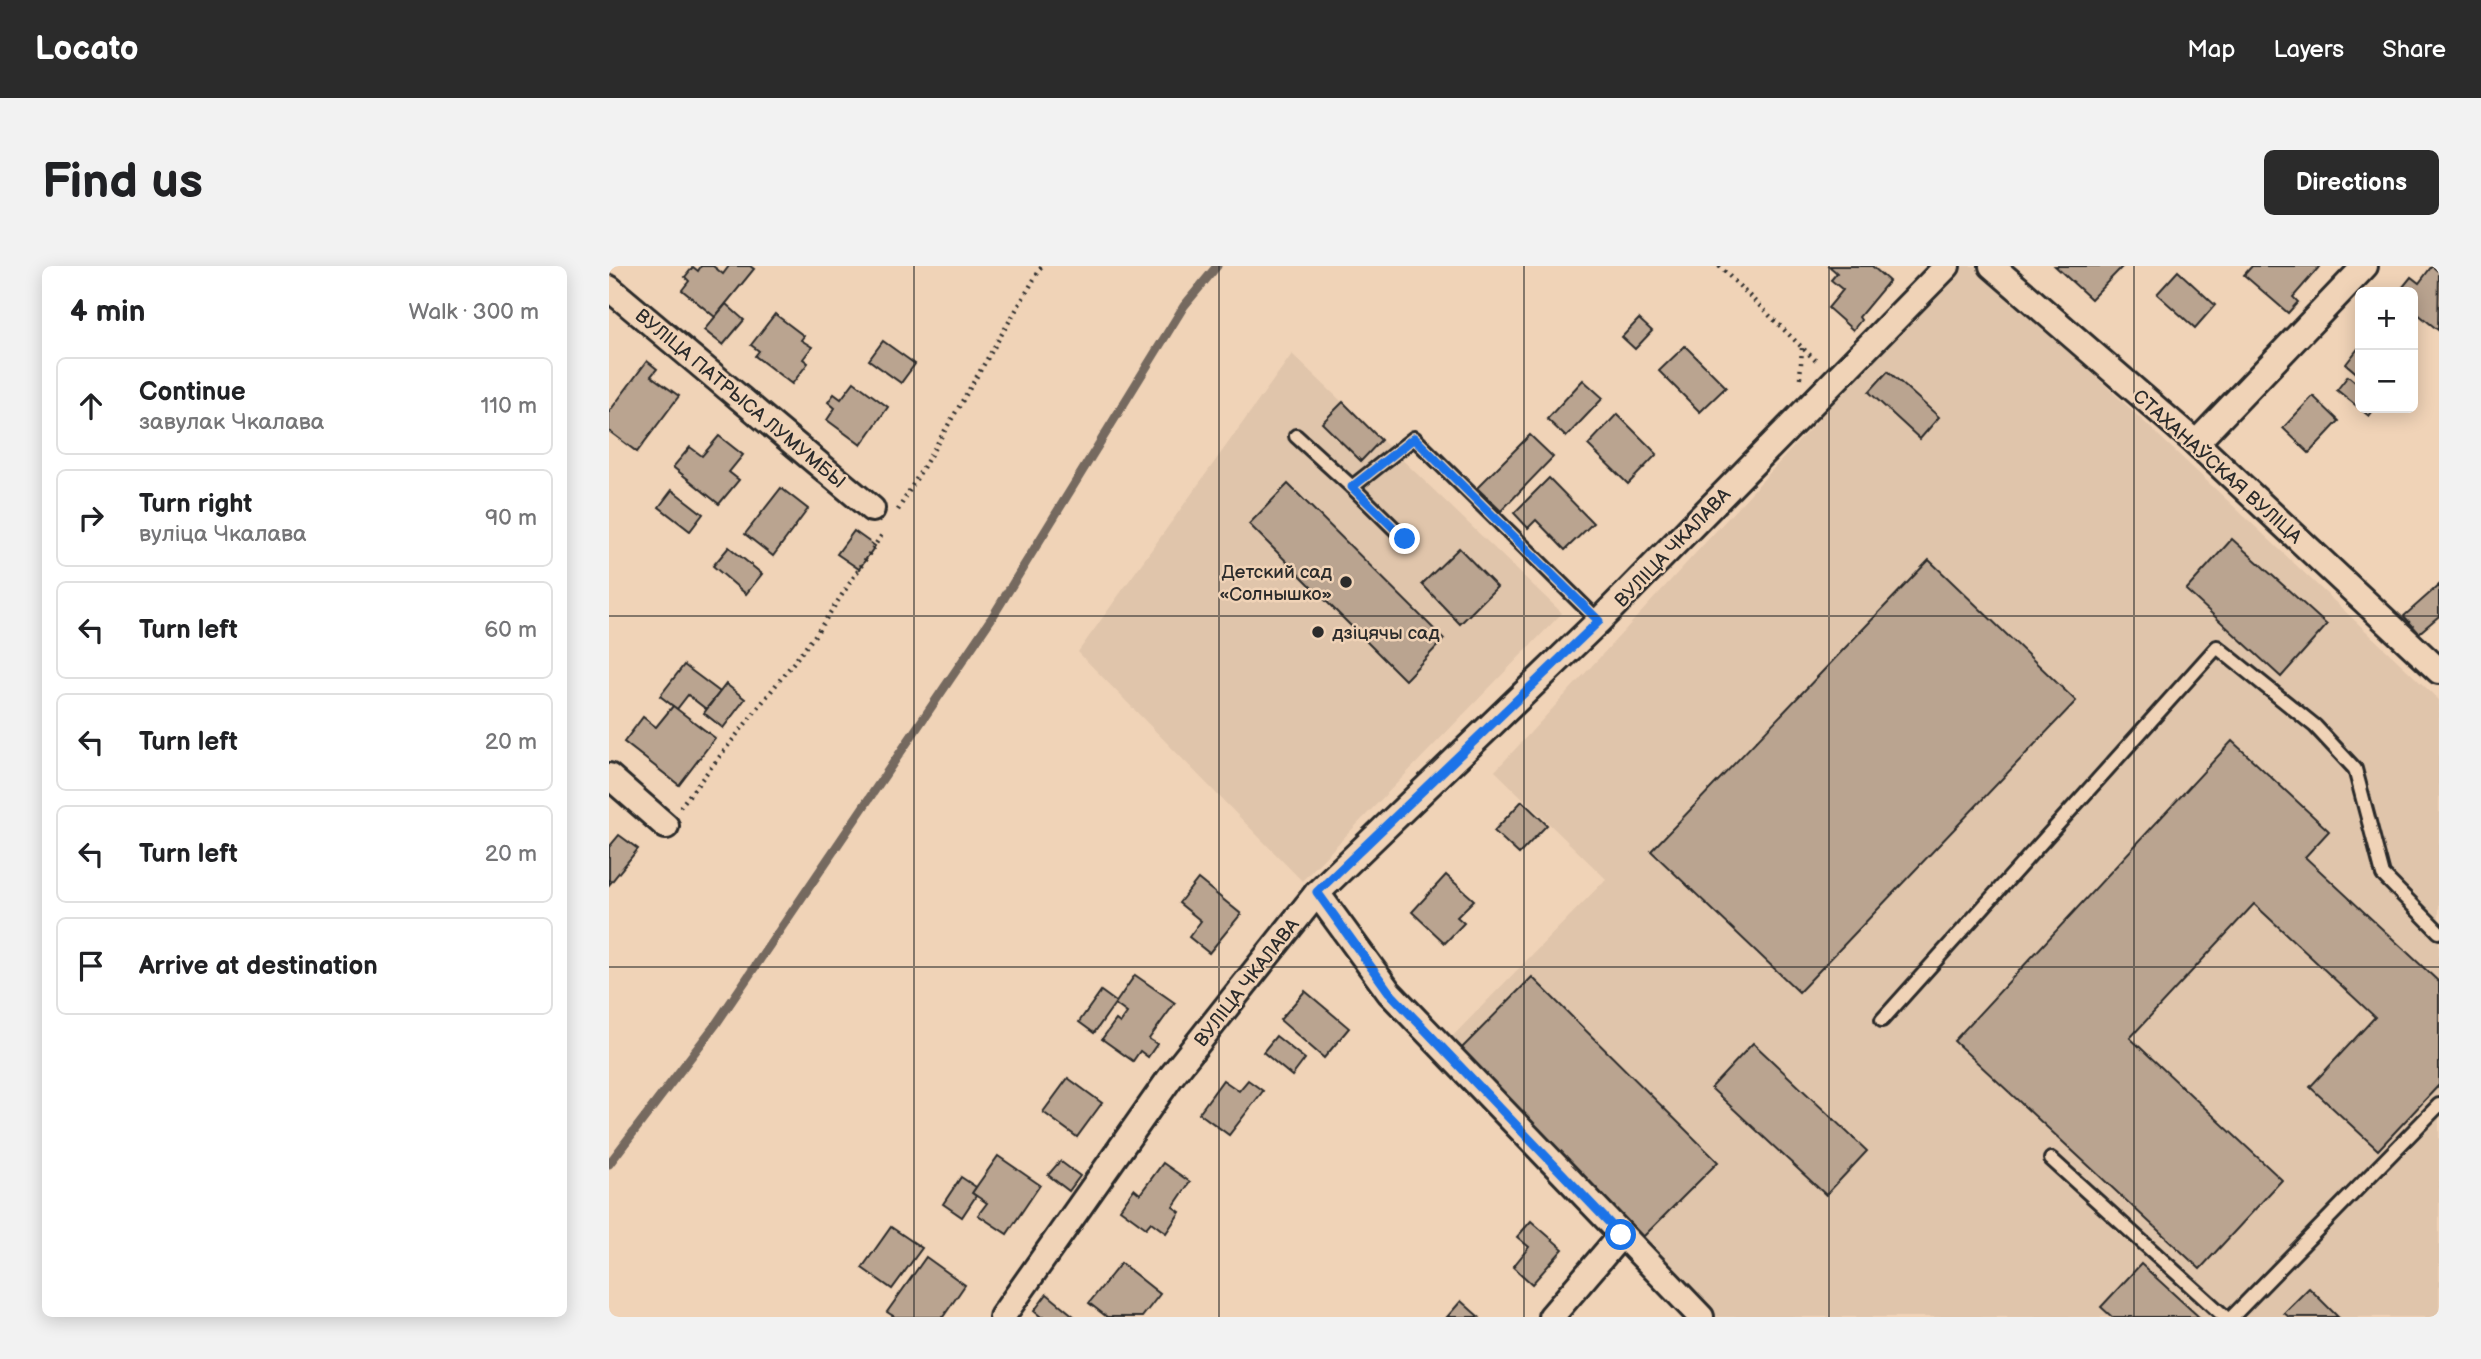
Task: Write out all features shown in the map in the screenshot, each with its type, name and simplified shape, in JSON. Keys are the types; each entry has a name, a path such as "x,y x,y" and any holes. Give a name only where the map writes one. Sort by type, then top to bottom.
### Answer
{"street":[{"name":"ВУЛІЦА ЧКАЛАВА","path":"1002,1317 1170,1078 1317,892 1599,621 1947,266"},
{"name":"СТАХАНАЎСКАЯ ВУЛІЦА","path":"1992,266 2196,443 2439,671"},
{"path":"2196,443 2365,266"},
{"name":"ВУЛІЦА ПАТРЫСА ЛУМУМБЫ","path":"609,288 881,516"},
{"path":"609,776 666,825"},
{"path":"1317,892 1389,992 1701,1317"},
{"path":"1551,1317 1621,1235"}],"lane":[{"path":"1296,436 1405,539"},
{"path":"1352,487 1414,438 1599,621"},
{"path":"1882,1020 2217,647 2315,726 2354,769 2383,875 2439,932"},
{"path":"2232,1317 2439,1105"},
{"path":"2051,1159 2225,1317"}],"path":[{"path":"666,825 816,634 881,516 1042,266"},
{"path":"1719,266 1835,380"}],"shaded area":[{"path":"1960,266 1979,266 2439,700 2439,1317 1713,1317 1444,1045 1606,879 1495,771"},
{"name":"дзіцячы сад","path":"1292,354 1562,613 1302,881 1078,652"}],"building":[{"path":"701,266 713,266 723,274 729,266 750,266 754,269 715,317 682,290 689,281 685,277 693,267 698,271"},
{"path":"1829,266 1872,266 1889,281 1859,317 1861,320 1853,330 1828,308 1843,290 1831,280 1837,273"},
{"path":"2055,266 2121,266 2122,267 2091,299"},
{"path":"2252,266 2320,266 2293,297 2298,302 2288,313 2244,275"},
{"path":"2432,266 2439,272 2438,330 2418,314 2418,287 2403,287 2411,277 2419,283"},
{"path":"2178,271 2215,305 2195,328 2157,294"},
{"path":"726,304 744,320 723,345 704,330"},
{"path":"775,314 804,336 801,340 812,347 803,359 808,363 792,384 755,356 759,351 751,345"},
{"path":"1639,319 1652,331 1635,349 1622,337"},
{"path":"883,341 915,364 901,383 869,360"},
{"path":"1685,346 1726,387 1700,412 1659,371"},
{"path":"2355,352 2355,372 2346,364"},
{"path":"647,361 657,369 651,376 679,396 637,452 609,431 609,412"},
{"path":"1888,371 1939,417 1920,439 1869,392"},
{"path":"2348,376 2355,382 2355,405 2337,390"},
{"path":"1583,380 1603,398 1566,437 1547,419"},
{"path":"854,382 888,407 861,445 827,420 835,408 828,402 834,394 841,399"},
{"path":"2313,396 2339,421 2309,453 2283,428"},
{"path":"1343,402 1381,440 1361,461 1322,423"},
{"path":"1617,414 1657,454 1628,484 1588,445"},
{"path":"1530,435 1553,457 1501,511 1477,488"},
{"path":"719,436 743,455 729,472 739,480 719,504 673,467 690,447 702,456"},
{"path":"1549,478 1593,523 1565,550 1536,520 1528,528 1514,513"},
{"name":"Детский сад «Солнышко»","path":"1288,484 1444,639 1405,680 1249,524"},
{"path":"781,488 808,509 773,556 745,534"},
{"path":"672,490 703,514 690,531 659,507"},
{"path":"854,531 875,546 859,569 837,554"},
{"path":"2232,539 2327,625 2281,677 2186,590"},
{"path":"729,547 762,574 746,594 713,566"},
{"path":"1459,548 1497,587 1460,624 1422,584"},
{"path":"1929,560 2076,701 1799,992 1651,851"},
{"path":"2439,585 2439,616 2419,633 2404,616"},
{"path":"684,665 720,692 706,709 688,695 677,709 660,696"},
{"path":"726,684 745,699 723,728 704,713"},
{"path":"673,706 715,738 679,785 624,742 643,717 656,727"},
{"path":"2232,741 2329,831 2305,857 2439,982 2439,1085 2378,1150 2310,1087 2375,1017 2254,904 2130,1038 2282,1180 2200,1269 1954,1041"},
{"path":"1522,801 1547,825 1519,854 1494,831"},
{"path":"619,835 638,849 609,885 609,847"},
{"path":"1446,875 1474,900 1457,917 1464,923 1445,943 1412,912"},
{"path":"1198,879 1241,914 1209,953 1189,937 1201,921 1179,903"},
{"path":"1135,975 1175,1003 1149,1039 1157,1044 1148,1057 1140,1051 1133,1061 1102,1039 1116,1020 1120,1023 1127,1013 1115,1004"},
{"path":"1532,977 1718,1162 1642,1238 1456,1054"},
{"path":"1101,991 1116,1002 1094,1033 1079,1022"},
{"path":"1305,991 1349,1028 1324,1058 1280,1020"},
{"path":"1276,1036 1305,1059 1292,1076 1263,1052"},
{"path":"1753,1043 1867,1151 1826,1195 1711,1088"},
{"path":"1068,1078 1102,1103 1077,1137 1043,1112"},
{"path":"1223,1080 1239,1091 1248,1080 1263,1091 1229,1135 1199,1113"},
{"path":"998,1156 1040,1185 1007,1234 978,1215 987,1203 972,1193"},
{"path":"1060,1161 1080,1176 1069,1191 1048,1175"},
{"path":"1163,1163 1190,1182 1173,1207 1180,1212 1166,1233 1151,1222 1146,1228 1120,1209 1134,1189 1140,1194"},
{"path":"961,1177 976,1187 972,1193 976,1196 962,1217 943,1204"},
{"path":"1531,1221 1563,1249 1532,1284 1513,1267 1529,1247 1517,1237"},
{"path":"891,1227 922,1248 892,1289 862,1268"},
{"path":"926,1257 965,1285 943,1317 895,1317 887,1312"},
{"path":"1121,1263 1160,1294 1142,1317 1107,1317 1089,1303"},
{"path":"2141,1264 2199,1317 2112,1317 2101,1307"},
{"path":"2309,1288 2338,1317 2289,1317 2284,1313"},
{"path":"1047,1294 1075,1317 1041,1317 1034,1311"},
{"path":"1461,1301 1479,1317 1447,1317"}],"waterway":[{"path":"609,1164 716,1024 993,616 1184,306 1217,266"}],"place":[{"name":"Детский сад «Солнышко»","path":"1346,582"},
{"name":"дзіцячы сад","path":"1318,632"}],"route":[{"path":"1405,539 1352,487 1414,438 1599,621 1317,892 1389,992 1621,1235"}]}
